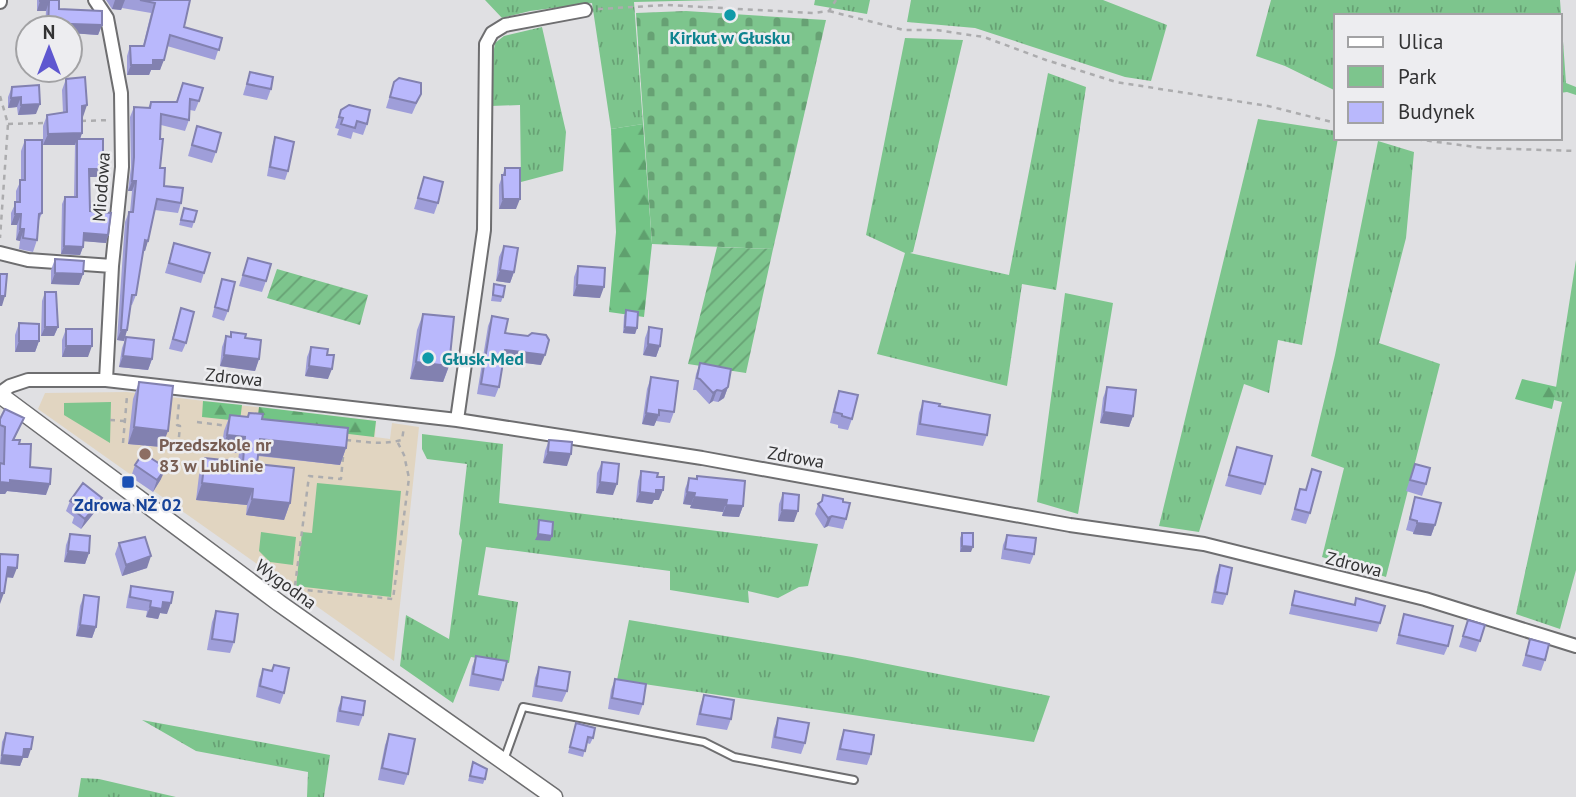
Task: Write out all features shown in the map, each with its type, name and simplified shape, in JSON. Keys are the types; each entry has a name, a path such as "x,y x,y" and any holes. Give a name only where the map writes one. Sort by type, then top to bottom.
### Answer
{"street":[{"name":"Miodowa","path":"95,0 107,18 121,93 122,119 122,167 112,266 106,380"},
{"path":"457,420 484,230 486,44 492,33 505,25 585,10"},
{"path":"0,253 28,260 112,266"},
{"name":"Zdrowa","path":"0,394 10,386 28,380 106,380 457,420 702,458 1070,525 1203,544 1425,599 1576,646"},
{"name":"Wygodna","path":"0,394 247,580 554,797"}],"lane":[{"path":"503,762 523,707 704,741 734,757 854,780"}],"path":[{"path":"829,11 836,0"},
{"path":"585,10 667,5 813,13 829,11 904,30 936,30 984,37 1116,82 1268,106 1334,122"},
{"path":"0,96 8,124 0,238"},
{"path":"71,121 122,119"},
{"path":"8,124 59,122"},
{"path":"1422,140 1483,148 1576,152"},
{"path":"123,443 128,389"},
{"path":"178,447 180,426 175,425 180,398"},
{"path":"345,440 384,444 397,442 402,440 405,420"},
{"path":"110,421 125,421"},
{"path":"197,422 236,427"},
{"path":"344,453 341,479 309,476 296,589 393,599 409,478 404,455 397,442"}],"shaded area":[{"path":"127,392 376,421 375,437 390,439 392,423 419,427 394,661 38,409 45,393"}],"green space":[{"path":"485,0 718,0 634,2 643,124 611,129 592,3 530,11 502,18"},
{"path":"815,0 870,0 867,14 814,5"},
{"path":"911,0 1103,0 1167,25 1151,81 1125,77 975,28 907,22"},
{"path":"1271,0 1560,0 1561,14 1334,14 1334,90 1285,66 1256,56"},
{"path":"686,11 826,20 773,249 652,244 636,13"},
{"path":"542,27 566,132 563,171 521,182 520,105 491,106 491,67 495,43 504,36"},
{"path":"1562,28 1566,83 1576,87 1576,95 1562,93"},
{"path":"905,38 963,40 913,252 910,253 1009,275 1048,73 1086,87 1056,290 1022,284 1007,386 877,354 905,253 866,235"},
{"path":"1258,119 1334,131 1334,140 1338,140 1302,345 1278,340 1269,393 1244,384 1199,532 1159,526"},
{"path":"643,124 652,244 644,317 609,312 616,232 611,129"},
{"path":"1378,141 1414,152 1406,238 1379,343 1440,364 1386,577 1322,557 1344,468 1311,456 1335,355"},
{"path":"717,247 773,249 746,373 688,364"},
{"path":"1576,260 1576,570 1560,629 1516,614 1562,402 1554,400"},
{"path":"277,269 368,295 360,325 267,298"},
{"path":"1065,293 1113,303 1078,514 1037,502"},
{"path":"1522,379 1557,387 1552,409 1515,399"},
{"path":"203,401 242,405 240,421 202,417"},
{"path":"111,402 110,443 64,415 64,403"},
{"path":"259,407 376,421 374,437 257,423"},
{"path":"422,434 503,444 499,503 818,544 808,586 799,587 778,598 748,591 749,603 670,590 670,571 486,547 478,595 518,602 509,663 471,657 453,703 400,666 406,615 449,639 462,540 459,534 467,464 427,459 422,449"},
{"path":"317,483 401,491 391,597 296,586 302,532 312,533"},
{"path":"261,532 296,537 293,565 270,562 259,551"},
{"path":"629,620 852,657 1050,696 1034,742 617,680"},
{"path":"142,720 330,755 324,797 307,797 308,772 196,751"},
{"path":"81,778 99,779 176,797 78,797"}],"building":[{"path":"59,0 59,9 102,11 102,25 84,24 84,14 49,14 49,2 40,1"},
{"path":"140,0 190,0 184,27 222,38 219,50 170,35 164,60 153,60 153,65 131,65 130,46 144,46 155,3"},
{"path":"250,72 273,77 271,89 247,84"},
{"path":"84,77 87,105 82,106 82,133 48,134 47,115 67,112 66,84 84,84"},
{"path":"399,78 421,83 421,94 416,103 390,97 394,82"},
{"path":"183,83 203,88 199,101 190,99 189,120 161,114 160,139 163,139 160,168 165,168 164,186 183,188 181,203 157,199 148,241 145,240 136,295 132,295 127,330 121,330 129,212 133,212 136,181 132,181 134,107 150,108 151,102 177,102"},
{"path":"39,85 40,104 21,105 21,97 11,98 12,87"},
{"path":"349,105 370,110 367,124 357,121 355,128 341,124 341,110"},
{"path":"197,126 221,133 216,152 192,145"},
{"path":"275,137 294,142 288,171 270,167"},
{"path":"77,139 103,139 103,169 89,169 90,211 111,213 108,235 84,233 83,247 64,246 65,197 77,197"},
{"path":"25,140 42,140 42,213 39,214 37,240 23,238 24,229 20,229 21,214 15,214 15,202 20,202 20,180 25,180"},
{"path":"505,168 520,168 520,199 503,199 502,175 505,175"},
{"path":"424,177 443,182 438,203 418,198"},
{"path":"184,208 197,211 194,222 181,220"},
{"path":"174,243 210,253 204,273 169,263"},
{"path":"504,246 518,248 514,272 500,270"},
{"path":"248,258 271,264 266,281 243,275"},
{"path":"55,259 84,261 83,274 55,273"},
{"path":"578,266 605,268 604,287 577,285"},
{"path":"0,274 7,274 5,296 0,296"},
{"path":"222,279 235,282 228,311 215,307"},
{"path":"494,284 505,286 503,297 493,295"},
{"path":"45,292 56,292 58,327 45,327"},
{"path":"181,308 194,312 186,343 173,339"},
{"path":"626,310 638,312 637,328 625,327"},
{"path":"423,314 454,317 449,366 416,362"},
{"path":"492,316 508,319 505,333 546,335 549,340 545,355 505,350 499,387 481,384"},
{"path":"19,323 39,324 39,341 19,341"},
{"path":"649,327 662,329 660,346 648,344"},
{"path":"66,329 92,329 92,346 66,346"},
{"path":"231,332 246,334 245,338 261,340 259,359 224,355 226,336 231,337"},
{"path":"126,337 154,340 152,359 123,356"},
{"path":"311,347 328,349 327,355 334,355 332,369 309,366"},
{"path":"700,363 731,369 728,387 713,393 697,378"},
{"path":"651,377 678,381 674,412 659,410 659,415 646,413"},
{"path":"139,382 173,386 168,431 134,427"},
{"path":"1107,387 1136,390 1133,416 1104,412"},
{"path":"839,391 858,395 852,419 834,412"},
{"path":"923,401 990,415 987,435 920,424"},
{"path":"5,409 24,418 13,440 20,440 19,444 31,444 30,467 51,469 50,484 10,480 10,483 0,482 0,463 4,464 5,427 0,425 0,419"},
{"path":"249,413 263,414 262,419 348,428 346,448 260,439 257,464 294,468 290,503 252,499 253,489 202,483 205,458 243,462 245,437 227,435 230,415 248,417"},
{"path":"549,440 572,442 571,454 548,452"},
{"path":"1237,447 1272,456 1265,484 1229,475"},
{"path":"143,453 166,468 157,480 135,465"},
{"path":"602,462 619,464 617,484 600,482"},
{"path":"1415,464 1430,468 1426,484 1410,480"},
{"path":"1312,469 1321,472 1310,513 1295,509 1300,489 1306,490"},
{"path":"641,471 658,473 657,477 664,477 663,490 656,490 656,494 640,492"},
{"path":"697,476 745,481 743,506 726,505 727,500 694,497 695,493 687,492 689,478 697,479"},
{"path":"83,483 102,498 85,519 76,512 79,507 70,501"},
{"path":"783,493 799,495 798,511 782,510"},
{"path":"823,495 850,503 846,519 832,516 828,518 818,504"},
{"path":"1415,497 1441,503 1435,525 1417,523 1410,519"},
{"path":"539,520 553,522 552,536 538,534"},
{"path":"962,533 973,533 973,547 962,546"},
{"path":"70,534 90,536 89,553 68,551"},
{"path":"1007,535 1036,538 1034,554 1005,549"},
{"path":"145,537 151,556 126,565 119,543"},
{"path":"0,554 18,555 17,568 8,567 4,593 0,593"},
{"path":"1220,565 1232,568 1227,594 1215,592"},
{"path":"131,586 173,592 171,603 163,602 162,609 150,607 151,601 130,597"},
{"path":"1295,591 1355,605 1356,598 1385,606 1380,623 1292,605"},
{"path":"84,595 99,597 96,627 80,625"},
{"path":"216,611 238,614 234,642 212,639"},
{"path":"1404,614 1453,626 1448,646 1399,635"},
{"path":"1468,620 1485,625 1480,641 1463,636"},
{"path":"1530,639 1549,644 1545,660 1526,655"},
{"path":"476,656 507,661 503,680 473,674"},
{"path":"274,665 289,668 284,693 260,686 263,669 272,671"},
{"path":"539,667 570,672 567,691 536,686"},
{"path":"615,679 646,684 643,704 612,698"},
{"path":"704,695 734,700 731,719 700,714"},
{"path":"342,697 365,701 363,715 340,711"},
{"path":"778,718 809,723 805,743 775,737"},
{"path":"576,723 595,728 593,738 588,737 585,751 570,747"},
{"path":"844,730 874,735 871,754 840,749"},
{"path":"6,733 33,737 31,749 24,749 23,757 2,755"},
{"path":"389,734 415,739 408,774 382,768"},
{"path":"473,762 487,769 485,779 470,776"}],"place":[{"name":"Kirkut w Głusku","path":"730,15"},
{"name":"Głusk-Med","path":"428,358"},
{"name":"Przedszkole nr 83 w Lublinie","path":"145,454"},
{"name":"Zdrowa NŻ 02","path":"128,482"}]}
